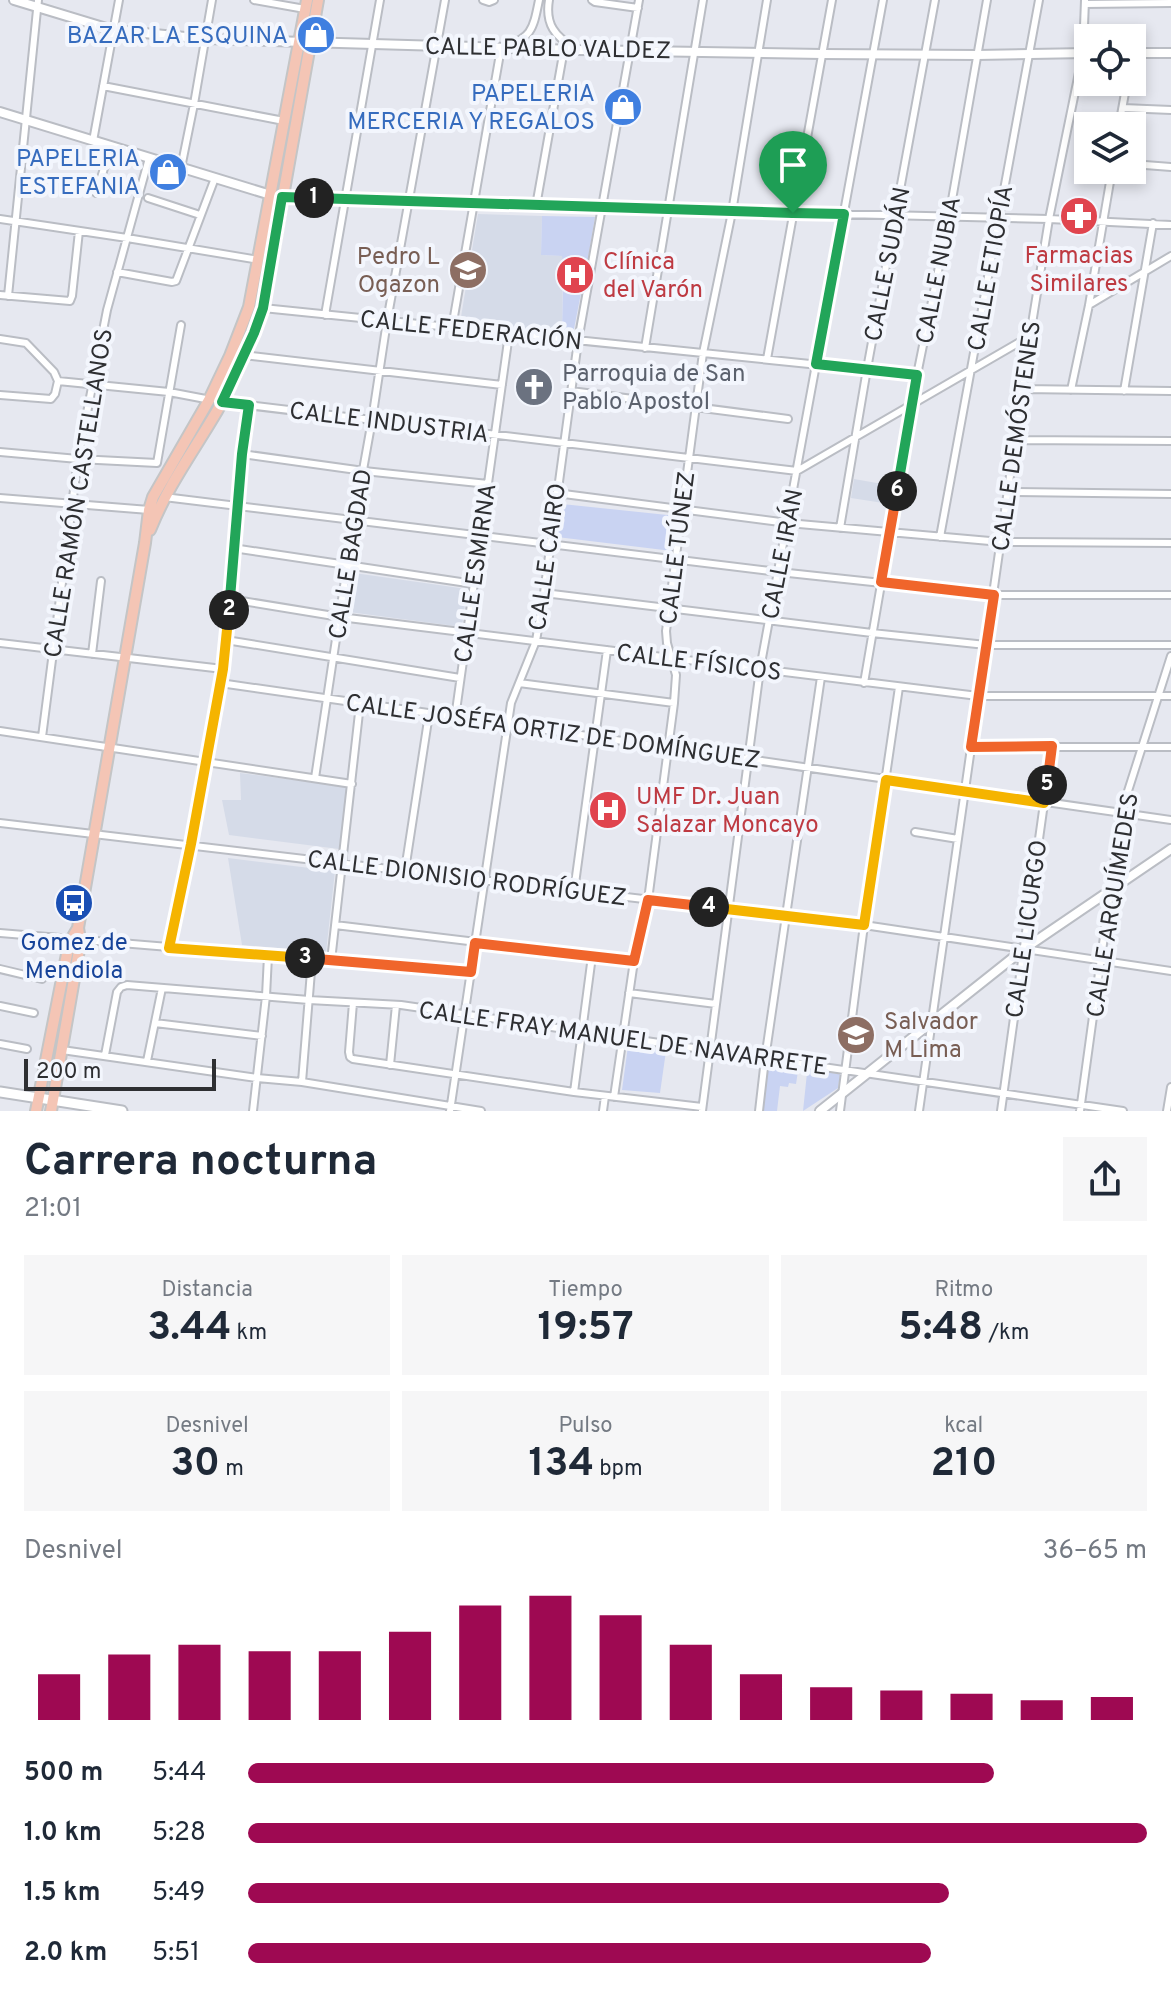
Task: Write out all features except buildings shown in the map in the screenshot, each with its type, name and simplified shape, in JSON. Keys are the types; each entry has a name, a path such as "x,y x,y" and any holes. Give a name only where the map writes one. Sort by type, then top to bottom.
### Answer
{"main road":[{"path":"145,543 173,470 230,356 249,307 277,196 318,0"},
{"path":"36,1111 78,928 149,510 153,497 222,402 263,308 284,121 306,5"},
{"path":"52,1106 75,940"},
{"path":"0,1092 39,1098 52,1106 122,1111"}],"street":[{"name":"CALLE PABLO VALDEZ","path":"14,0 38,4 113,30 206,39 694,52 1074,53"},
{"path":"93,141 119,0"},
{"path":"181,168 212,0"},
{"path":"254,0 306,5"},
{"path":"325,315 380,0"},
{"name":"CALLE BAGDAD","path":"315,778 387,321 445,0"},
{"path":"483,0 494,0"},
{"path":"452,328 501,48 522,41 529,32 539,0"},
{"path":"549,0 548,14 552,28 561,40 578,50"},
{"path":"592,0 638,4"},
{"path":"645,348 703,0"},
{"name":"CALLE TÚNEZ","path":"614,1097 634,961 648,900 674,703 676,675 666,637 703,353 732,212 767,0"},
{"path":"767,359 832,0"},
{"name":"CALLE IRÁN","path":"702,1109 760,669 883,0"},
{"name":"CALLE SUDÁN","path":"840,528 935,0"},
{"name":"CALLE NUBIA","path":"864,683 917,375 949,217 987,0"},
{"name":"CALLE ETIOPÍA","path":"940,537 1039,0"},
{"path":"1085,2 1171,3"},
{"name":"CALLE DEMÓSTENES","path":"1085,2 1085,24"},
{"path":"38,4 4,295 70,301 79,231"},
{"name":"CALLE CAIRO","path":"451,1109 507,725 511,703 536,641 578,341 638,4"},
{"path":"536,206 564,49"},
{"path":"1146,53 1171,53"},
{"path":"103,86 284,121"},
{"name":"CALLE DEMÓSTENES","path":"919,1111 1030,336 1049,219 1076,96"},
{"path":"1122,112 1125,96"},
{"path":"1123,108 1171,110"},
{"path":"0,112 277,196 1171,225"},
{"path":"96,193 111,147"},
{"name":"CALLE RAMÓN CASTELLANOS","path":"42,737 78,459 107,310 149,158"},
{"path":"1146,165 1171,167"},
{"path":"117,272 174,282 215,178"},
{"path":"1071,390 1110,184"},
{"path":"148,198 200,215"},
{"path":"0,219 259,260"},
{"path":"1124,391 1153,223"},
{"path":"1089,305 1171,256"},
{"name":"CALLE FEDERACIÓN","path":"263,308 917,375"},
{"path":"0,452 157,463 181,325"},
{"name":"CALLE ESMIRNA","path":"455,718 509,334"},
{"path":"797,471 1030,336"},
{"path":"0,339 26,343 54,372 58,381 51,399 0,395"},
{"path":"244,355 502,385"},
{"name":"CALLE INDUSTRIA","path":"58,381 169,392 222,402 797,471"},
{"path":"1023,389 1171,391"},
{"path":"571,391 788,419"},
{"path":"169,948 223,669 249,405"},
{"path":"1016,440 1171,441"},
{"path":"242,454 488,484"},
{"path":"1008,492 1171,494"},
{"path":"556,493 788,523 1001,542 1171,543"},
{"path":"164,497 994,595 1171,595"},
{"path":"0,498 149,510"},
{"path":"233,548 474,584"},
{"path":"92,654 101,581"},
{"path":"544,593 986,645 1171,645"},
{"name":"CALLE FÍSICOS","path":"230,599 340,617 978,696 1171,696"},
{"path":"226,640 460,678"},
{"path":"0,643 223,669"},
{"path":"574,891 607,650"},
{"name":"CALLE ARQUÍMEDES","path":"1081,1108 1121,813 1171,656"},
{"path":"759,1111 821,677"},
{"name":"CALLE JOSÉFA ORTIZ DE DOMÍNGUEZ","path":"220,683 1171,820"},
{"path":"519,683 674,703"},
{"path":"840,1111 899,687"},
{"path":"331,961 360,704"},
{"path":"405,870 429,714"},
{"path":"0,731 352,784"},
{"name":"CALLE LICURGO","path":"1001,1111 1052,746"},
{"path":"971,747 1171,747"},
{"name":"CALLE DIONISIO RODRÍGUEZ","path":"0,823 864,925 1171,971"},
{"path":"915,832 958,839"},
{"path":"820,1111 1024,949 1171,849"},
{"path":"335,925 634,961"},
{"path":"0,933 471,972"},
{"path":"253,1111 268,956"},
{"path":"574,1092 592,956"},
{"path":"302,1082 312,959"},
{"path":"0,969 42,979"},
{"name":"CALLE FRAY MANUEL DE NAVARRETE","path":"105,1055 117,992 127,985 396,1005 1004,1092 1081,1108 1123,1111"},
{"path":"147,1061 162,988"},
{"path":"629,993 716,1004"},
{"path":"353,1003 350,1057 702,1109"},
{"path":"390,1065 396,1005"},
{"path":"0,1006 34,1013"},
{"path":"155,1023 262,1036"},
{"path":"0,1044 27,1049"},
{"path":"62,1050 302,1082 451,1109 481,1111"},
{"path":"1167,1111 1171,1087"},
{"path":"603,1111 605,1096"}],"shaded area":[{"path":"478,214 542,216 541,255 563,256 562,333 460,323"},
{"path":"542,216 595,217 587,264 563,262 562,256 541,255"},
{"path":"563,285 582,288 573,334 562,333"},
{"path":"854,479 894,486 890,504 851,498"},
{"path":"562,504 677,516 672,551 557,537"},
{"path":"354,573 467,589 462,627 349,612"},
{"path":"240,773 347,787 339,849 229,835 222,800 241,800"},
{"path":"228,858 335,871 326,952 242,945"},
{"path":"628,1046 666,1051 660,1093 622,1090"},
{"path":"768,1065 840,1074 838,1088 803,1111 807,1073 798,1071 796,1084 780,1086 777,1111 762,1111"}],"place":[{"name":"BAZAR LA ESQUINA","path":"316,35"},
{"name":"PAPELERIA MERCERIA Y REGALOS","path":"623,107"},
{"name":"PAPELERIA ESTEFANIA","path":"168,172"},
{"name":"Farmacias Similares","path":"1079,216"},
{"name":"Pedro L Ogazon","path":"468,270"},
{"name":"Clínica del Varón","path":"575,275"},
{"name":"Parroquia de San Pablo Apostol","path":"534,387"},
{"name":"UMF Dr. Juan Salazar Moncayo","path":"608,810"},
{"name":"Gomez de Mendiola","path":"74,903"},
{"name":"Salvador M Lima","path":"856,1035"}],"route":[{"path":"282,197 793,213 844,214 816,364 917,375 881,582 994,595 971,747 1052,746 1044,803 886,780 864,925 648,900 634,961 475,943 471,972 169,948 223,669 249,405 222,402 263,308 282,197"}]}
